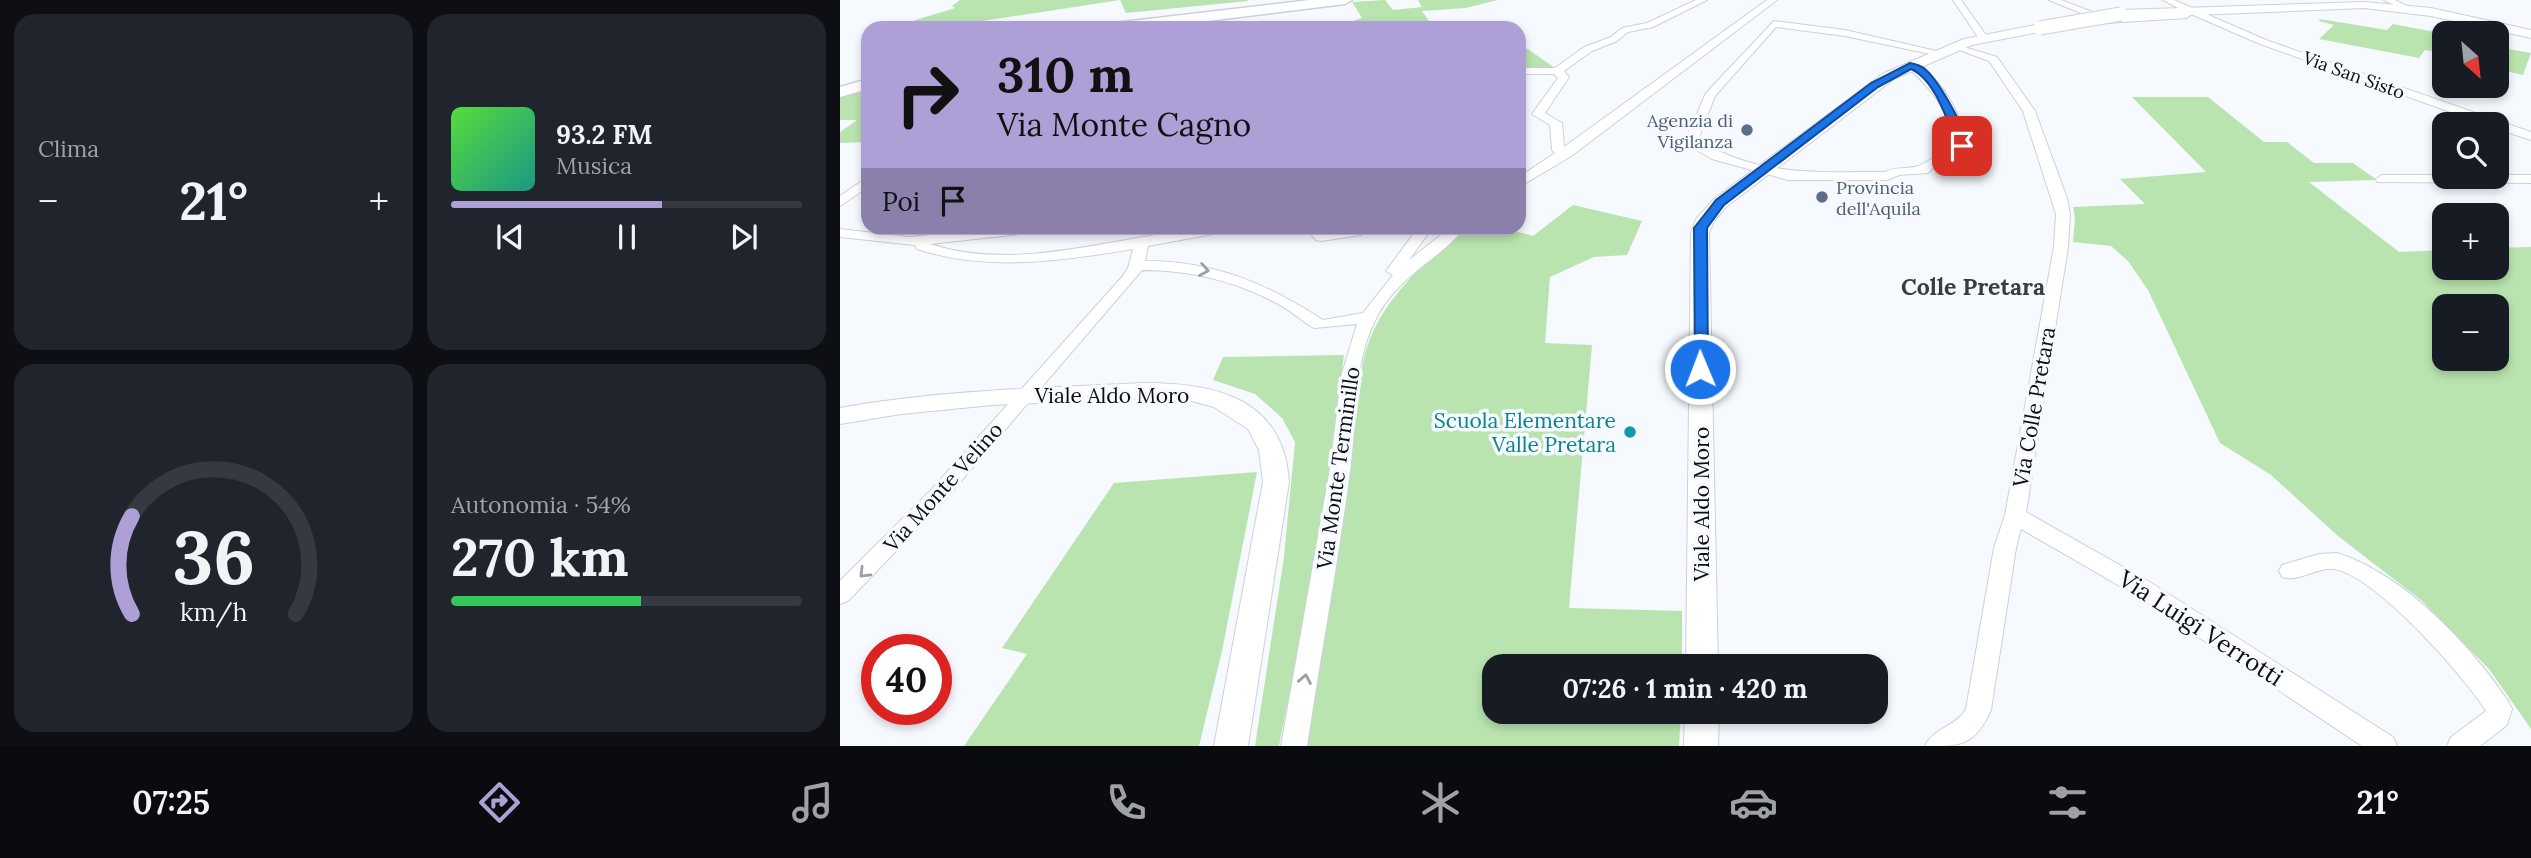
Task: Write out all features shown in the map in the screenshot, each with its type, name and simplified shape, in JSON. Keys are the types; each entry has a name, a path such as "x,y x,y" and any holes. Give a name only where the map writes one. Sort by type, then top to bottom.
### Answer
{"main road":[{"path":"1181,21 1345,0"},
{"path":"840,92 861,86"}],"street":[{"path":"1526,71 1558,71 1588,49 1625,30 1650,25 1703,0"},
{"path":"1526,179 1566,153 1773,0"},
{"path":"1957,0 1983,38"},
{"path":"2053,0 2107,20 2187,15 2180,6"},
{"path":"2388,0 2409,9"},
{"name":"Viale Aldo Moro","path":"1702,654 1701,228 1713,209 1874,85 1948,49 1983,38 2180,6 2222,13 2349,5 2409,9 2531,34"},
{"name":"Via San Sisto","path":"2180,6 2222,13 2263,42 2460,112"},
{"name":"Via Colle Pretara","path":"1762,170 1710,154 1690,139 1710,95 1771,26 1784,23 1948,49 1993,59 2029,111 2060,198 2063,214 2059,261 2015,515 2005,548 1978,710 1971,724 1938,746"},
{"path":"1762,170 1801,177 1887,176 1896,171 1923,170 1934,160 1962,146 1960,134 1935,89 1921,70 1910,66"},
{"path":"1558,71 1564,77 1538,114 1556,123 1558,149 1566,153"},
{"name":"Via San Sisto","path":"2509,129 2531,136"},
{"path":"2382,179 2531,179"},
{"path":"840,202 861,186"},
{"path":"840,233 895,241 971,235"},
{"path":"928,235 920,244 926,248 992,257 1140,244 1187,235"},
{"path":"1319,235 1336,235"},
{"path":"1392,287 1386,285 1387,279 1420,235"},
{"name":"Via Monte Terminillo","path":"1294,746 1343,450 1351,366 1369,317 1392,287 1450,235"},
{"name":"Via Monte Velino","path":"840,595 937,496 1128,280 1136,266 1140,244"},
{"path":"1136,266 1175,266 1216,272 1272,295 1321,325 1369,317"},
{"name":"Viale Aldo Moro","path":"840,416 948,400 1193,393 1241,410 1254,420 1267,438 1275,458 1276,482 1231,746"},
{"name":"Via Luigi Verrotti","path":"2015,515 2145,590 2384,746"},
{"path":"2290,571 2325,560 2357,568 2383,585 2429,625 2499,709 2498,717 2460,746"},
{"path":"1702,724 1702,746"}],"green space":[{"path":"960,0 1120,0 983,21 912,21 955,8 952,6"},
{"path":"1120,0 1247,0 1248,1 1126,13"},
{"path":"1385,0 1393,10 1422,7 1418,0 1498,0 1466,8 1422,11 1429,21 1353,21 1362,18 1352,2"},
{"path":"2320,19 2387,30 2393,24 2432,32 2432,51 2425,50 2419,58 2319,39 2334,25 2319,21"},
{"path":"1526,48 1555,68 1526,70"},
{"path":"2510,49 2531,53 2523,75 2510,72"},
{"path":"861,91 861,142 840,143 840,132 857,120 840,120 840,97"},
{"path":"2132,97 2208,97 2264,142 2287,142 2314,163 2353,163 2377,180 2309,182 2399,252 2432,251 2432,280 2509,280 2509,248 2531,247 2531,729 2489,669 2422,601 2338,536 2271,475 2220,443 2148,290 2128,261 2111,246 2073,242 2073,207 2145,204 2120,179 2206,172"},
{"path":"1573,205 1642,221 1627,255 1594,257 1550,277 1545,343 1592,345 1569,608 1682,611 1682,654 1482,654 1482,724 1680,724 1679,746 1304,746 1363,362 1369,341 1389,304 1402,287 1457,235 1533,236"},
{"path":"1344,355 1319,545 1279,746 1255,746 1284,557 1295,442 1282,418 1255,394 1213,380 1223,357"},
{"path":"1257,472 1222,651 1199,746 964,746 1027,654 1002,648 1114,483"}],"place":[{"name":"Agenzia di Vigilanza","path":"1747,130"},
{"name":"Provincia dell'Aquila","path":"1822,197"},
{"name":"Scuola Elementare Valle Pretara","path":"1630,432"}],"district":[{"name":"Colle Pretara","path":"1973,286"}],"route":[{"path":"1700,369 1701,228 1708,214 1720,203 1874,85 1910,66 1921,70 1935,89 1960,134 1962,146"}]}
